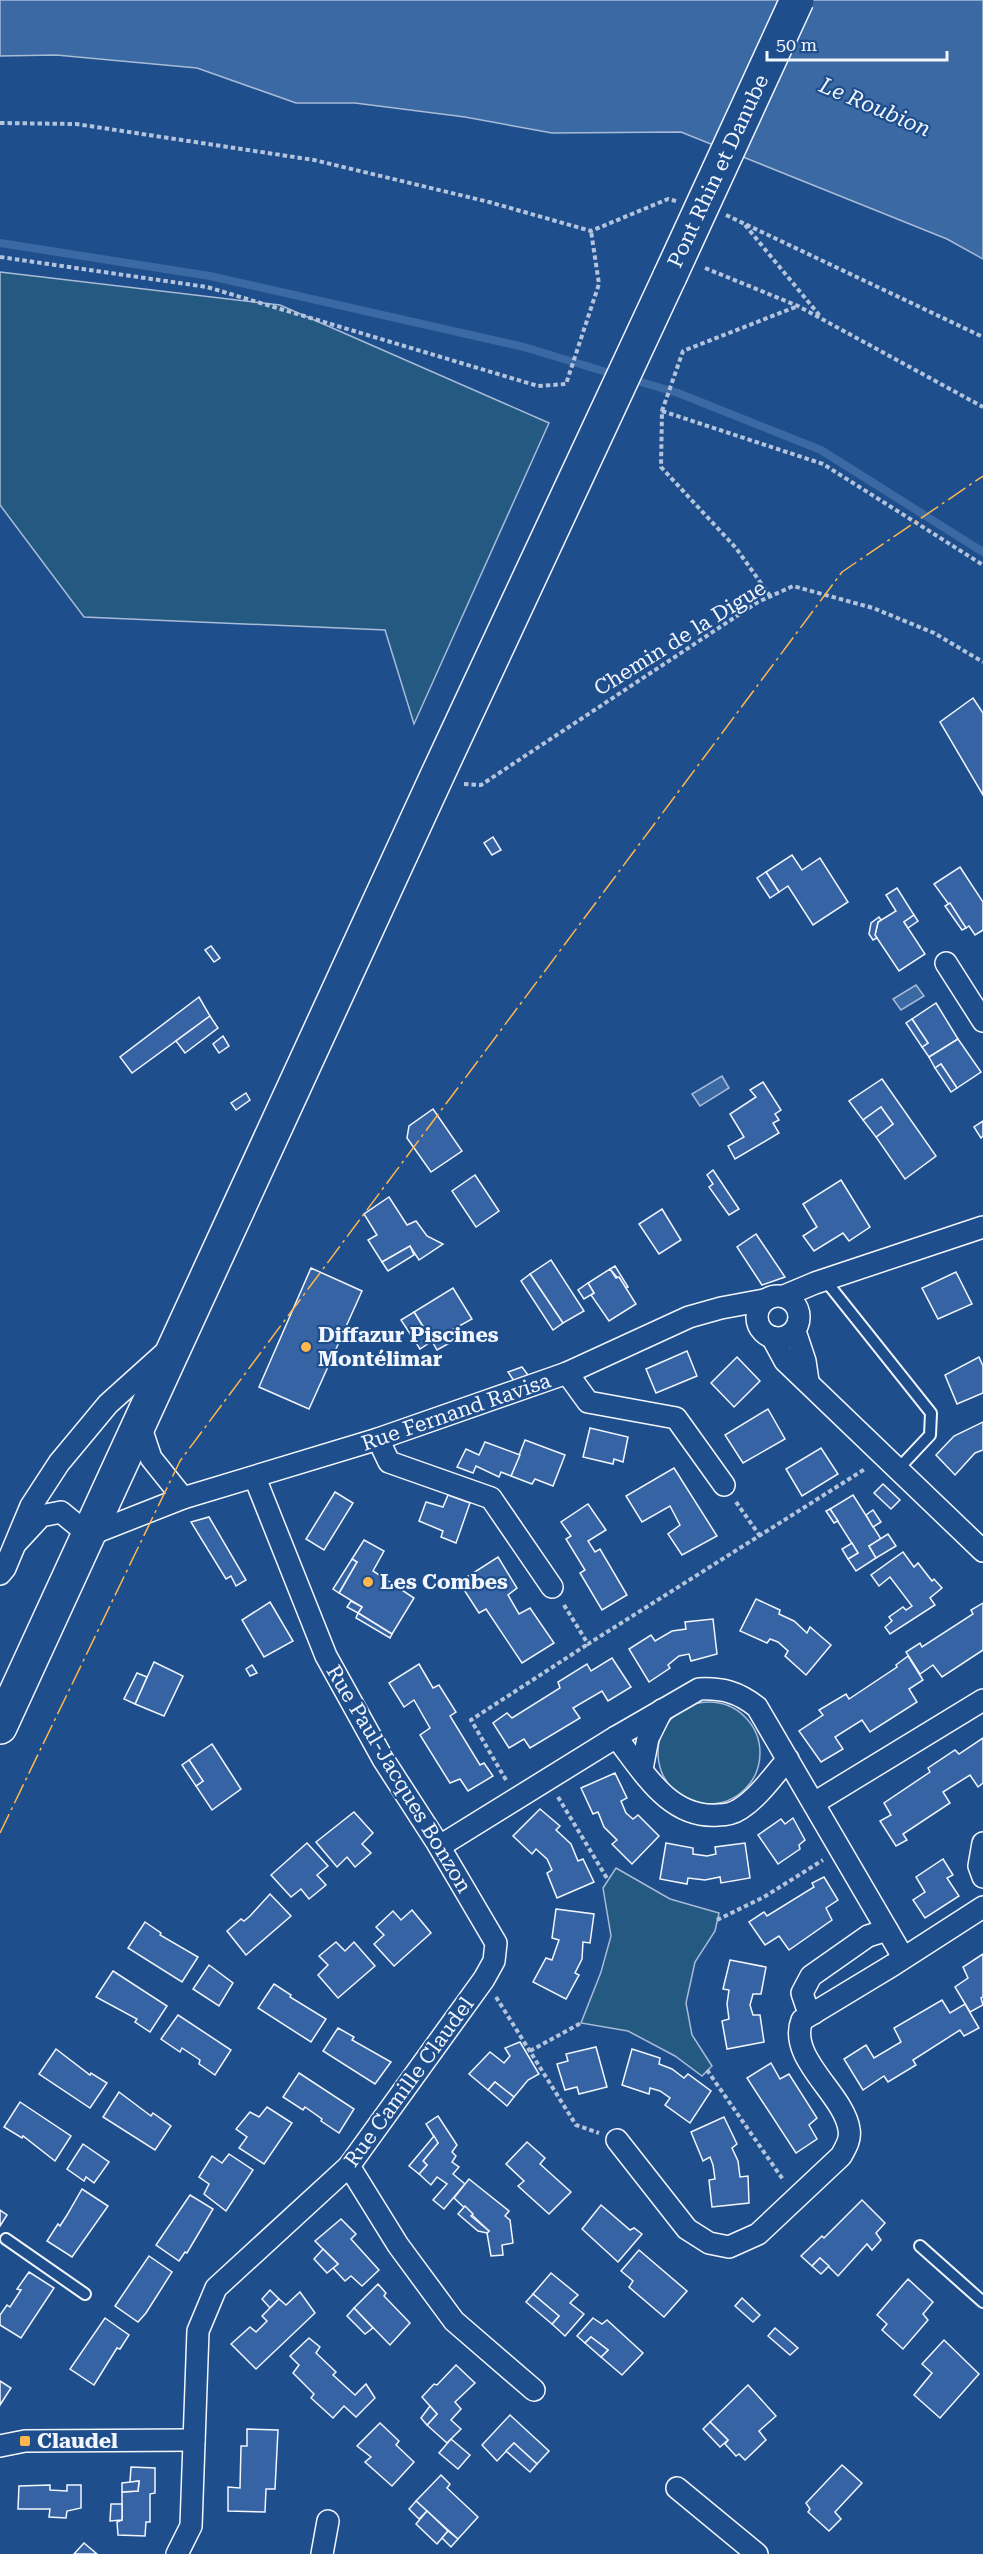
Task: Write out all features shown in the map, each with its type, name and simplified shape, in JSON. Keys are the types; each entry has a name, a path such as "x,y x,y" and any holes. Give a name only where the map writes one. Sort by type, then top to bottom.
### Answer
{"main road":[{"name":"Pont Rhin et Danube","path":"0,1727 797,0"}],"street":[{"path":"946,963 983,1021"},
{"path":"982,1229 820,1281 786,1309 757,1313 785,1361 893,1462 983,1551"},
{"path":"721,1308 766,1332 783,1338 786,1309"},
{"name":"Rue Fernand Ravisa","path":"89,1535 183,1498 378,1439 567,1373 689,1317 721,1308 786,1309"},
{"path":"786,1309 805,1360 807,1381"},
{"path":"0,1574 17,1542 31,1506 59,1463 108,1404 175,1344"},
{"path":"567,1373 588,1402 676,1418 724,1485"},
{"path":"139,1422 151,1458 183,1498"},
{"path":"378,1439 389,1462 491,1498 552,1587"},
{"name":"Rue Paul-Jacques Bonzon","path":"255,1478 326,1656 383,1759 440,1846 496,1943"},
{"path":"17,1542 41,1516 61,1512 89,1535"},
{"path":"440,1846 616,1737 699,1689 715,1688 730,1691 757,1707 903,1957"},
{"path":"814,1803 983,1700"},
{"path":"642,1770 648,1738 662,1710"},
{"path":"616,1737 666,1798 693,1814 708,1816 739,1810 752,1800 788,1759"},
{"path":"983,1843 979,1866 983,1877"},
{"path":"617,2139 687,2229 709,2243 729,2247 758,2234 842,2156 849,2142 850,2131 846,2118 819,2078 802,2046 797,2031 802,2020 983,1907"},
{"path":"814,2013 806,2005 802,1993 812,1976 868,1936 887,1930"},
{"name":"Rue Camille Claudel","path":"194,2440 198,2331 216,2288 349,2166 484,1979 494,1961 496,1943"},
{"path":"349,2166 398,2245 454,2321 534,2390"},
{"path":"0,2446 25,2441 194,2440 191,2526 177,2554"},
{"path":"677,2488 757,2554"},
{"path":"322,2554 328,2521"}],"lane":[{"path":"820,1281 931,1413 930,1435 893,1462"},
{"path":"6,2239 85,2294"},
{"path":"920,2246 983,2302"}],"path":[{"path":"0,123 76,124 314,160 489,202 591,231 668,199"},
{"path":"723,213 983,337"},
{"path":"742,222 823,319"},
{"path":"0,257 207,287 538,386 567,384 598,284 591,231"},
{"path":"674,267 798,306 983,407"},
{"path":"770,596 736,549 661,466 662,411 683,351 798,306"},
{"path":"662,411 822,464 983,565"},
{"name":"Chemin de la Digue","path":"437,776 450,782 480,785 770,596 793,586 873,608 934,633 983,662"},
{"path":"518,1799 471,1720 760,1536 893,1462"},
{"path":"724,1485 760,1536"},
{"path":"552,1587 588,1644"},
{"path":"548,1781 608,1880"},
{"path":"717,1920 764,1897 841,1849"},
{"path":"484,1979 576,2125 617,2139"},
{"path":"530,2051 581,2023"},
{"path":"707,2070 797,2199"}],"shaded area":[{"path":"0,272 280,305 549,423 414,724 385,630 84,617 0,505"},
{"path":"709,1702 728,1706 745,1717 756,1734 760,1753 756,1772 745,1789 728,1800 709,1804 690,1800 673,1789 662,1772 658,1753 662,1734 673,1717 690,1706"},
{"path":"616,1868 670,1899 719,1913 715,1931 695,1962 686,2003 692,2035 712,2066 702,2076 675,2056 628,2031 581,2023 601,1972 611,1936 603,1888"}],"water":[{"name":"Le Roubion","path":"0,0 983,0 983,259 947,239 681,132 552,133 465,117 355,103 296,103 197,68 56,55 0,56"},
{"path":"916,985 924,996 901,1010 893,999"},
{"path":"722,1076 729,1088 700,1106 692,1094"}],"building":[{"path":"973,698 983,713 983,795 940,722"},
{"path":"493,837 501,850 492,855 484,843"},
{"path":"792,855 802,870 820,858 848,902 813,925 788,886 779,892 766,872"},
{"path":"960,867 983,902 983,930 975,935 969,926 966,928 934,884"},
{"path":"766,872 779,892 770,898 757,878"},
{"path":"897,888 914,915 904,922 925,954 899,971 875,935 878,922 896,911 886,895"},
{"path":"950,903 966,928 962,930 945,906"},
{"path":"914,915 918,921 908,928 904,922"},
{"path":"879,917 881,920 878,922 875,935 877,938 873,940 869,934 871,923"},
{"path":"211,946 220,958 214,962 205,950"},
{"path":"199,997 210,1016 132,1073 120,1057"},
{"path":"936,1003 958,1039 929,1057 922,1047 928,1043 912,1019"},
{"path":"210,1016 218,1028 185,1053 176,1041"},
{"path":"912,1019 928,1043 922,1047 906,1023"},
{"path":"223,1036 229,1046 219,1053 213,1044"},
{"path":"958,1039 981,1072 957,1088 941,1064 935,1068 929,1057"},
{"path":"941,1064 957,1088 951,1092 935,1068"},
{"path":"882,1079 936,1156 905,1179 876,1137 893,1124 881,1107 863,1120 849,1101"},
{"path":"763,1082 781,1110 775,1114 779,1120 773,1123 779,1133 735,1159 728,1146 744,1137 730,1114 756,1097 750,1090"},
{"path":"246,1093 250,1100 236,1110 231,1103"},
{"path":"881,1107 893,1124 876,1137 863,1120"},
{"path":"433,1109 462,1151 431,1172 407,1138 409,1126"},
{"path":"983,1121 983,1136 981,1138 974,1127"},
{"path":"713,1170 739,1209 729,1215 709,1187 713,1184 707,1175"},
{"path":"475,1175 499,1211 476,1227 452,1191"},
{"path":"841,1180 870,1227 849,1241 843,1233 814,1251 803,1236 817,1227 803,1204"},
{"path":"389,1197 407,1225 416,1221 427,1236 443,1244 419,1260 410,1246 382,1262 368,1240 377,1235 364,1214"},
{"path":"662,1209 681,1240 659,1254 639,1224"},
{"path":"756,1234 785,1277 762,1285 737,1247"},
{"path":"410,1246 414,1255 388,1271 382,1262"},
{"path":"551,1260 584,1311 563,1323 530,1274"},
{"path":"615,1266 628,1287 626,1288 610,1269"},
{"path":"311,1268 362,1291 309,1409 259,1387"},
{"path":"610,1269 616,1278 619,1277 636,1304 609,1321 591,1295 594,1293 588,1283"},
{"path":"956,1272 972,1304 938,1319 922,1288"},
{"path":"530,1274 563,1323 553,1330 521,1281"},
{"path":"588,1283 594,1293 584,1299 578,1290"},
{"path":"453,1288 472,1319 432,1341 414,1312"},
{"path":"414,1312 432,1341 420,1349 401,1320"},
{"path":"459,1327 464,1335 437,1350 432,1341"},
{"path":"687,1351 697,1376 656,1393 646,1369"},
{"path":"737,1357 760,1381 734,1407 711,1383"},
{"path":"979,1357 983,1366 983,1393 957,1404 945,1375"},
{"path":"522,1367 528,1375 514,1381 508,1372"},
{"path":"768,1409 785,1439 743,1463 725,1435"},
{"path":"983,1422 983,1450 975,1453 955,1475 936,1455 954,1436"},
{"path":"590,1428 628,1437 623,1462 614,1459 613,1464 583,1457"},
{"path":"525,1440 565,1455 553,1486 535,1479 532,1484 511,1476"},
{"path":"485,1442 520,1455 511,1476 501,1472 499,1477 476,1466 473,1473 457,1467 466,1449 479,1455"},
{"path":"821,1448 838,1474 802,1496 786,1469"},
{"path":"674,1468 717,1536 682,1555 668,1534 680,1525 670,1506 642,1522 626,1496"},
{"path":"883,1484 900,1500 891,1509 874,1493"},
{"path":"335,1492 353,1503 324,1550 306,1539"},
{"path":"448,1495 470,1503 456,1543 441,1537 443,1531 419,1521 426,1502 443,1507"},
{"path":"853,1495 881,1539 869,1546 876,1558 856,1571 848,1559 858,1553 830,1509"},
{"path":"588,1504 606,1530 588,1541 595,1552 600,1549 627,1595 602,1610 580,1573 585,1570 566,1539 571,1536 561,1522"},
{"path":"830,1509 838,1521 834,1523 826,1511"},
{"path":"873,1510 881,1522 873,1527 866,1515"},
{"path":"209,1517 246,1580 236,1586 231,1576 226,1579 191,1522"},
{"path":"888,1534 896,1546 876,1558 869,1546"},
{"name":"Les Combes","path":"364,1540 384,1551 373,1571 414,1598 392,1634 358,1613 362,1607 339,1593 357,1562 352,1559"},
{"path":"852,1543 858,1553 848,1559 842,1549"},
{"path":"903,1552 914,1567 918,1563 932,1581 934,1579 942,1588 930,1598 935,1605 890,1634 885,1627 892,1621 889,1617 903,1607 906,1610 912,1606 890,1577 879,1586 871,1575"},
{"path":"498,1557 517,1588 508,1595 519,1614 530,1608 554,1643 522,1663 486,1609 479,1613 459,1582"},
{"name":"Les Combes","path":"352,1559 357,1562 339,1593 333,1589"},
{"path":"756,1599 780,1610 779,1614 794,1621 807,1633 810,1627 831,1645 806,1675 785,1656 788,1651 778,1642 770,1639 767,1643 740,1631"},
{"name":"Les Combes","path":"351,1601 362,1607 358,1613 347,1607"},
{"path":"270,1602 293,1641 264,1657 242,1620"},
{"path":"983,1603 983,1650 942,1677 933,1665 920,1674 906,1652 920,1643 922,1647 973,1614 971,1610"},
{"name":"Les Combes","path":"358,1613 392,1634 390,1638 356,1618"},
{"path":"713,1619 717,1654 691,1661 689,1654 679,1656 668,1665 670,1668 649,1682 629,1649 651,1635 655,1641 672,1631 686,1629 685,1622"},
{"path":"908,1656 923,1680 909,1689 917,1702 870,1732 862,1720 835,1737 843,1749 821,1762 799,1731 823,1715 819,1710 846,1694 849,1699 897,1667 896,1665"},
{"path":"612,1658 631,1687 608,1701 602,1691 573,1708 580,1718 530,1748 524,1739 509,1748 493,1723 507,1713 512,1718 560,1688 558,1682 587,1664 591,1671"},
{"path":"154,1662 183,1676 164,1716 135,1704"},
{"path":"419,1664 433,1688 439,1685 456,1712 450,1716 480,1765 484,1763 493,1776 468,1791 460,1779 450,1783 420,1735 430,1728 414,1700 404,1707 389,1683"},
{"path":"252,1665 257,1673 250,1676 246,1669"},
{"path":"137,1673 147,1677 135,1704 124,1699"},
{"path":"983,1738 983,1783 978,1787 970,1775 943,1792 950,1803 903,1834 907,1840 896,1846 880,1821 891,1815 884,1803 930,1772 928,1768 955,1750 959,1754"},
{"path":"212,1744 241,1789 212,1810 196,1786 203,1781 189,1760"},
{"path":"189,1760 203,1781 196,1786 182,1765"},
{"path":"615,1773 627,1798 621,1801 626,1813 633,1819 638,1815 659,1836 632,1864 612,1844 617,1840 604,1827 598,1812 593,1814 581,1788"},
{"path":"540,1809 560,1826 556,1830 571,1844 578,1861 583,1859 594,1882 557,1898 547,1873 552,1870 547,1859 536,1849 532,1854 513,1836"},
{"path":"354,1812 373,1833 362,1844 371,1853 355,1867 347,1857 337,1867 316,1842"},
{"path":"793,1818 805,1840 799,1845 800,1849 778,1864 758,1835 781,1819 785,1824"},
{"path":"307,1843 328,1866 317,1875 326,1885 309,1899 301,1889 291,1897 271,1875"},
{"path":"666,1843 693,1848 693,1854 707,1856 716,1854 715,1847 745,1843 750,1878 721,1883 720,1877 705,1880 688,1878 687,1884 660,1879"},
{"path":"943,1859 953,1875 947,1878 959,1896 925,1918 913,1900 925,1892 916,1877"},
{"path":"824,1877 838,1900 826,1908 832,1920 789,1950 779,1936 765,1945 749,1922 764,1912 767,1916 814,1887 812,1883"},
{"path":"270,1894 291,1916 246,1955 227,1931 241,1919 244,1921 250,1916"},
{"path":"556,1909 594,1914 590,1943 583,1942 582,1959 575,1973 579,1975 566,1999 533,1982 546,1958 552,1960 559,1940 552,1938"},
{"path":"412,1910 431,1933 394,1966 374,1944 384,1935 376,1927 393,1911 401,1920"},
{"path":"145,1922 161,1933 160,1935 198,1957 182,1982 128,1948"},
{"path":"336,1942 345,1951 354,1942 375,1966 338,1998 318,1975 328,1965 319,1956"},
{"path":"983,1954 983,1997 981,1998 983,2005 970,2012 955,1987 968,1978 963,1967"},
{"path":"730,1960 766,1967 761,1994 753,1994 750,2005 753,2015 760,2015 764,2042 727,2049 722,2021 729,2019 727,2004 729,1990 723,1989"},
{"path":"209,1965 233,1983 219,2006 193,1989"},
{"path":"113,1971 167,2006 150,2032 135,2022 137,2019 96,1997"},
{"path":"274,1984 291,1995 290,1997 326,2019 311,2042 258,2008"},
{"path":"942,2000 950,2013 965,2004 979,2028 964,2036 960,2030 913,2060 916,2065 888,2082 884,2076 863,2090 844,2059 866,2045 874,2058 901,2042 894,2028"},
{"path":"178,2015 231,2050 215,2075 199,2064 200,2060 182,2048 180,2052 161,2039"},
{"path":"338,2028 354,2037 352,2040 391,2062 375,2084 323,2051"},
{"path":"520,2042 539,2074 528,2080 514,2097 495,2082 488,2090 469,2074 490,2052 504,2063 510,2056 505,2048"},
{"path":"596,2047 607,2087 579,2094 577,2087 565,2090 557,2064 568,2061 566,2054"},
{"path":"56,2049 90,2075 91,2073 107,2083 90,2108 39,2074"},
{"path":"632,2049 660,2058 659,2064 672,2069 684,2078 688,2074 711,2091 690,2123 665,2105 670,2098 660,2091 650,2088 649,2094 622,2085"},
{"path":"771,2063 780,2079 789,2074 817,2118 809,2125 817,2139 796,2153 747,2078"},
{"path":"299,2073 354,2109 339,2133 305,2107 303,2110 283,2097"},
{"path":"495,2082 514,2097 507,2106 488,2090"},
{"path":"119,2092 151,2116 153,2113 171,2126 155,2150 103,2117"},
{"path":"20,2102 71,2136 55,2161 23,2136 22,2138 4,2127"},
{"path":"267,2107 292,2123 264,2164 239,2148 247,2137 236,2129 250,2112 259,2117"},
{"path":"438,2116 457,2145 452,2152 456,2156 452,2162 459,2167 453,2174 465,2184 444,2209 433,2200 447,2184 437,2177 431,2185 419,2174 427,2165 423,2161 438,2143 426,2124"},
{"path":"724,2117 737,2144 732,2148 738,2161 740,2177 748,2176 749,2203 712,2207 709,2180 715,2179 713,2165 710,2157 703,2161 691,2132"},
{"path":"434,2136 438,2143 423,2161 427,2165 419,2174 409,2166"},
{"path":"527,2142 545,2158 540,2164 571,2192 549,2214 518,2186 524,2181 506,2164"},
{"path":"83,2144 109,2162 94,2183 86,2177 84,2181 67,2169"},
{"path":"229,2154 253,2170 226,2211 204,2194 209,2184 199,2177 212,2156 222,2163"},
{"path":"469,2179 509,2211 505,2216 510,2220 513,2243 502,2245 503,2255 491,2256 487,2233 489,2231 454,2198"},
{"path":"82,2189 108,2206 72,2257 47,2241 58,2224 60,2226"},
{"path":"190,2195 213,2209 187,2253 185,2252 179,2261 156,2245"},
{"path":"862,2200 885,2223 876,2233 881,2240 872,2250 867,2244 838,2276 820,2258 812,2266 801,2256 822,2236 824,2238"},
{"path":"601,2205 630,2230 634,2228 642,2234 618,2262 582,2229"},
{"path":"465,2206 473,2214 471,2216 489,2231 487,2233 478,2231 458,2214"},
{"path":"0,2210 7,2215 0,2226"},
{"path":"341,2219 356,2234 351,2239 379,2270 362,2286 351,2276 345,2281 333,2268 338,2264 315,2241"},
{"path":"323,2249 338,2264 327,2273 314,2259"},
{"path":"639,2250 687,2291 664,2317 629,2287 633,2281 621,2271"},
{"path":"149,2256 172,2272 138,2322 115,2306"},
{"path":"820,2258 829,2266 821,2274 812,2266"},
{"path":"29,2272 54,2288 21,2338 0,2325 0,2315 7,2305 10,2307 21,2290 17,2289"},
{"path":"551,2273 578,2295 570,2303 584,2314 565,2336 552,2324 559,2316 533,2294"},
{"path":"908,2279 933,2302 923,2314 928,2320 903,2349 882,2330 887,2324 877,2315"},
{"path":"378,2284 386,2293 384,2296 410,2323 390,2345 354,2308"},
{"path":"270,2290 279,2299 270,2308 262,2299"},
{"path":"300,2292 315,2313 256,2369 231,2344 250,2327 256,2332 267,2321 262,2316 279,2299 286,2305"},
{"path":"533,2294 559,2316 552,2324 526,2302"},
{"path":"742,2298 760,2315 753,2322 735,2306"},
{"path":"354,2308 373,2328 365,2334 347,2316"},
{"path":"105,2318 129,2335 120,2349 117,2348 94,2385 70,2369"},
{"path":"593,2318 602,2324 607,2320 643,2353 622,2375 601,2357 608,2350 591,2337 585,2343 577,2336"},
{"path":"775,2328 798,2348 790,2355 768,2336"},
{"path":"591,2337 608,2350 601,2357 585,2343"},
{"path":"309,2338 320,2347 316,2353 336,2372 333,2375 355,2395 366,2384 375,2398 356,2417 344,2406 333,2418 311,2398 314,2394 293,2373 299,2365 290,2356"},
{"path":"944,2340 979,2374 940,2418 914,2395 932,2373 922,2364"},
{"path":"456,2365 475,2383 455,2402 461,2409 451,2420 461,2429 447,2443 427,2425 437,2414 422,2397"},
{"path":"0,2381 11,2388 0,2405"},
{"path":"748,2385 776,2416 759,2431 766,2440 745,2460 739,2454 736,2456 725,2444 728,2440 710,2422"},
{"path":"430,2406 437,2414 427,2425 421,2418"},
{"path":"510,2415 549,2451 537,2464 514,2443 497,2461 482,2445"},
{"path":"710,2422 728,2440 720,2447 703,2429"},
{"path":"380,2423 399,2441 396,2445 414,2462 392,2486 365,2462 371,2457 357,2446"},
{"path":"247,2429 278,2430 275,2489 266,2489 265,2512 228,2511 228,2487 240,2488 241,2446 247,2446"},
{"path":"451,2439 470,2455 458,2469 439,2453"},
{"path":"514,2443 537,2464 530,2472 506,2451"},
{"path":"842,2465 862,2483 835,2512 841,2519 829,2531 808,2512 810,2509 806,2503"},
{"path":"131,2467 155,2468 155,2493 150,2494 150,2522 146,2522 145,2536 118,2535 117,2522 122,2520 122,2492 138,2491 139,2481 130,2482"},
{"path":"441,2475 450,2484 447,2488 478,2517 458,2539 416,2501"},
{"path":"139,2481 138,2491 122,2492 122,2483"},
{"path":"50,2485 50,2490 67,2491 67,2485 81,2485 81,2508 67,2511 66,2518 49,2517 50,2509 18,2509 19,2486"},
{"path":"416,2501 427,2511 419,2519 409,2509"},
{"path":"111,2504 122,2504 122,2520 110,2521"},
{"path":"427,2511 448,2531 437,2544 416,2524"},
{"path":"448,2531 458,2539 451,2547 442,2538"},
{"path":"84,2543 97,2554 74,2554"}],"waterway":[{"path":"0,243 210,276 524,347 616,375"},
{"path":"631,379 678,393 821,450 983,552"}],"power":[{"path":"0,1833 180,1461 842,572 983,476"}],"place":[{"name":"Diffazur Piscines Montélimar","path":"306,1347"},
{"name":"Les Combes","path":"368,1582"},
{"name":"Claudel","path":"25,2441"}]}
